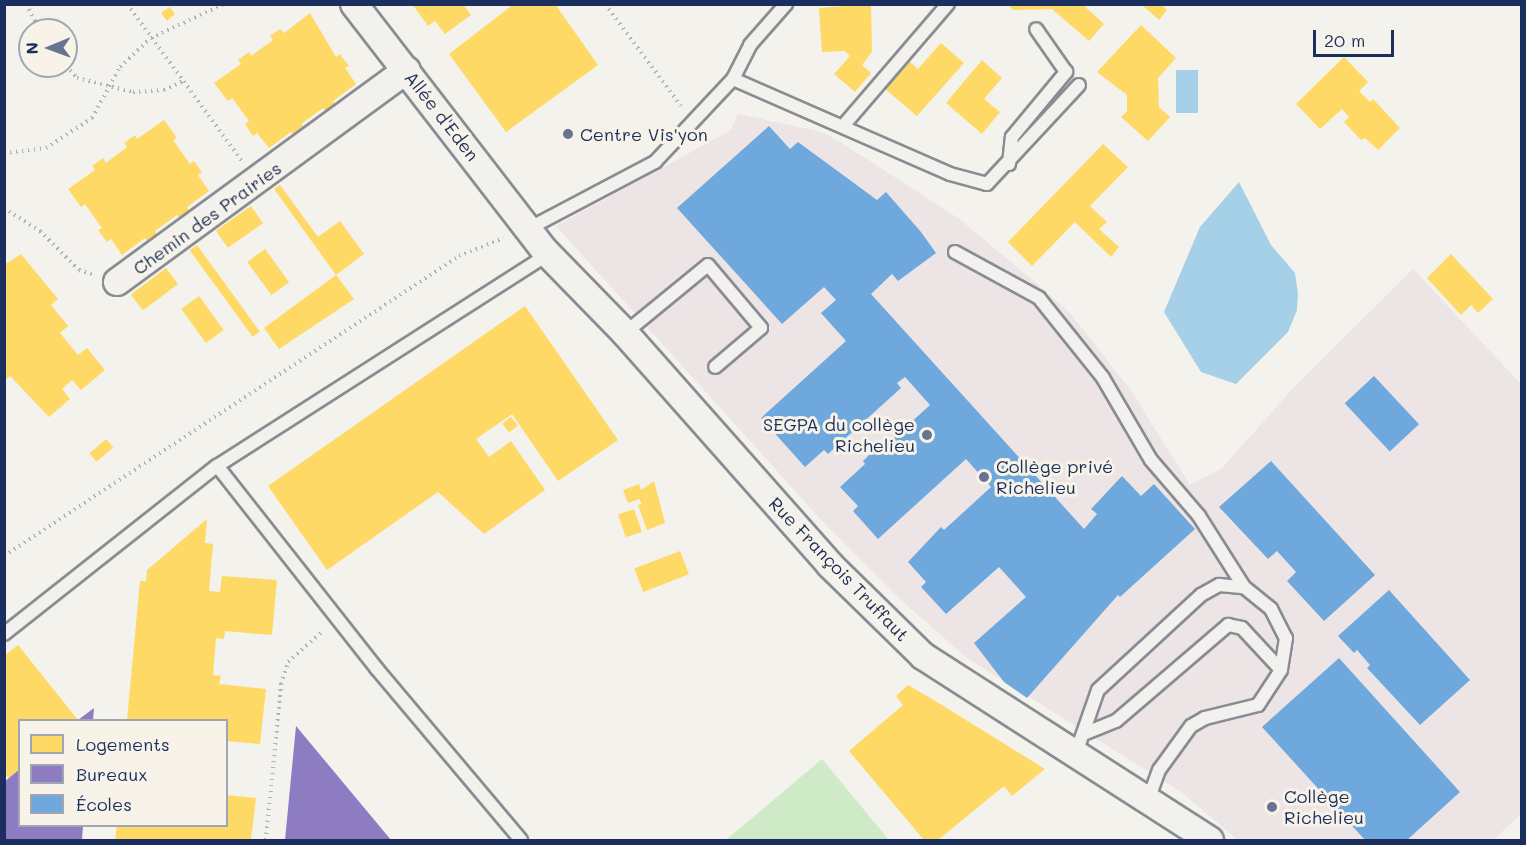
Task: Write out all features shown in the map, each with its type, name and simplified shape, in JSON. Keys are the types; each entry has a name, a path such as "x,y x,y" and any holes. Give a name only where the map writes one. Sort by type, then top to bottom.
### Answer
{"street":[{"name":"Allée d'Eden","path":"354,4 528,229"},
{"name":"Chemin des Prairies","path":"117,282 258,182 407,70"},
{"name":"Rue François Truffaut","path":"528,229 548,254 625,333 830,565 923,656 1081,745 1148,801 1210,840"}],"lane":[{"path":"528,229 655,162 697,122 733,79 750,45 786,4"},
{"path":"843,126 948,4"},
{"path":"1008,165 1012,137 1066,72 1036,29"},
{"path":"733,79 950,174 987,184 1008,165 1079,85"},
{"path":"955,252 1039,298 1103,378 1151,460 1199,516 1244,587 1271,609 1286,638 1281,670 1258,705 1205,718 1191,726 1159,770 1148,801"},
{"path":"4,634 217,466 548,254"},
{"path":"625,333 708,265 761,328 715,367"},
{"path":"217,466 338,620 521,840"},
{"path":"1081,745 1098,690 1151,637 1219,585 1244,587"},
{"path":"1081,745 1116,721 1228,625 1242,628 1281,670"}],"path":[{"path":"26,4 34,18"},
{"path":"127,4 258,182"},
{"path":"4,153 46,148 92,118 120,67 151,38 224,4"},
{"path":"605,4 675,99 697,122"},
{"path":"77,78 108,89 133,93 164,90 183,81"},
{"name":"Chemin des Prairies","path":"4,208 40,231 79,270 117,282"},
{"path":"4,556 33,534 459,256 528,229"},
{"path":"266,840 281,684 288,662 338,620"}],"shaded area":[{"name":"Collège privé Richelieu","path":"738,114 822,132 958,218 1070,313 1132,392 1190,485 1222,468 1296,385 1413,269 1521,384 1521,814 1493,840 1238,840 1181,792 967,658 901,600 823,522 556,226 731,130"}],"green space":[{"path":"822,759 889,840 726,840"}],"water":[{"path":"1176,70 1198,70 1198,113 1176,113"},
{"path":"1239,182 1271,245 1295,273 1298,294 1297,310 1288,332 1236,384 1201,372 1164,312 1200,227"}],"building: Logements":[{"path":"412,4 463,4 471,15 445,34 435,21 428,26"},
{"path":"514,4 555,4 598,65 506,132 449,54"},
{"path":"871,4 872,52 862,65 871,73 855,92 834,74 850,56 844,51 822,52 819,8"},
{"path":"1007,4 1082,4 1104,24 1089,41 1052,9 1013,10"},
{"path":"1141,4 1161,4 1167,10 1159,20"},
{"path":"170,7 175,14 167,21 161,13"},
{"path":"310,13 336,57 340,54 349,66 345,68 356,84 333,101 336,105 326,112 323,108 301,124 305,128 294,136 291,132 269,148 257,133 253,136 245,124 249,121 232,98 228,101 214,83 241,64 238,60 249,52 251,56 273,40 270,36 280,29 284,33"},
{"path":"1141,25 1176,58 1158,78 1159,107 1170,117 1148,141 1121,117 1127,111 1127,95 1097,72"},
{"path":"941,43 964,63 917,116 885,89 909,61 918,69"},
{"path":"1344,57 1368,82 1359,91 1370,102 1373,99 1400,128 1378,150 1365,138 1361,140 1344,122 1349,117 1342,109 1320,129 1296,104"},
{"path":"982,60 1002,78 984,99 1000,112 982,134 946,103"},
{"path":"164,120 177,138 173,140 190,164 194,161 202,172 198,175 209,191 187,207 190,211 180,219 177,215 155,231 158,235 148,242 145,238 122,255 111,239 107,242 98,230 102,228 85,204 81,207 68,189 95,170 92,166 103,158 106,163 127,147 124,143 135,135 137,139"},
{"path":"1103,144 1128,167 1090,206 1107,222 1099,229 1119,247 1111,257 1075,222 1032,266 1008,242"},
{"path":"280,185 318,237 340,221 364,254 336,275 274,189"},
{"path":"251,206 263,223 228,248 216,231"},
{"path":"197,245 260,332 253,337 190,250"},
{"path":"265,249 289,282 271,295 247,262"},
{"path":"21,254 58,299 51,305 68,326 60,333 78,355 87,348 105,370 81,390 72,380 62,389 70,399 49,417 10,376 4,381 4,265"},
{"path":"1451,254 1493,299 1478,313 1471,305 1461,315 1427,278"},
{"path":"166,268 178,284 143,310 131,294"},
{"path":"336,275 354,299 279,349 264,328"},
{"path":"199,296 224,330 206,343 181,309"},
{"path":"525,306 618,440 558,481 512,414 476,439 489,457 511,441 545,490 484,534 438,492 327,570 268,486"},
{"path":"511,417 518,426 509,432 502,424"},
{"path":"106,439 113,447 97,462 89,453"},
{"path":"654,481 665,523 647,530 638,505 642,504 639,499 628,503 623,490 639,484 641,490"},
{"path":"634,509 642,532 626,537 618,515"},
{"path":"207,519 205,543 213,544 209,591 220,592 222,576 277,580 272,635 225,631 224,639 216,638 213,675 221,676 219,684 266,689 260,744 228,741 228,719 127,719 140,581 146,581 147,570"},
{"path":"680,551 689,574 643,592 634,569"},
{"path":"18,645 77,719 18,719 18,771 9,778 4,773 4,656"},
{"path":"908,685 1045,769 1012,796 1004,786 938,840 924,840 849,751 903,705 896,696"},
{"path":"228,795 256,798 251,840 115,840 117,827 228,827"}],"building: Bureaux":[{"path":"94,708 93,719 79,719"},
{"path":"296,726 391,840 285,840"},
{"path":"18,771 18,827 83,827 82,840 4,840 4,782"}],"building: Écoles":[{"path":"769,126 790,149 798,142 877,200 886,192 921,232 936,253 898,281 892,274 871,294 1084,529 1097,514 1091,509 1122,476 1141,496 1154,484 1195,529 1120,597 1118,595 1027,698 1004,682 974,643 1026,597 999,567 946,614 921,587 926,582 908,562 941,527 944,530 991,487 966,459 878,539 853,511 858,506 840,487 865,464 863,461 873,451 875,455 930,405 905,377 897,383 901,388 828,454 824,450 805,467 761,418 846,341 821,313 836,300 824,287 782,324 677,208"},
{"path":"1374,376 1419,424 1390,452 1345,403"},
{"path":"1271,461 1375,575 1324,621 1287,581 1296,572 1277,551 1268,559 1219,507"},
{"path":"1389,590 1470,680 1420,725 1367,668 1370,665 1357,650 1354,653 1338,636"},
{"path":"1339,658 1460,792 1407,840 1365,840 1262,727"}],"place":[{"name":"Centre Vis'yon","path":"568,134"},
{"name":"SEGPA du collège Richelieu","path":"927,435"},
{"name":"Collège privé Richelieu","path":"984,477"},
{"name":"Collège Richelieu","path":"1272,807"}]}
